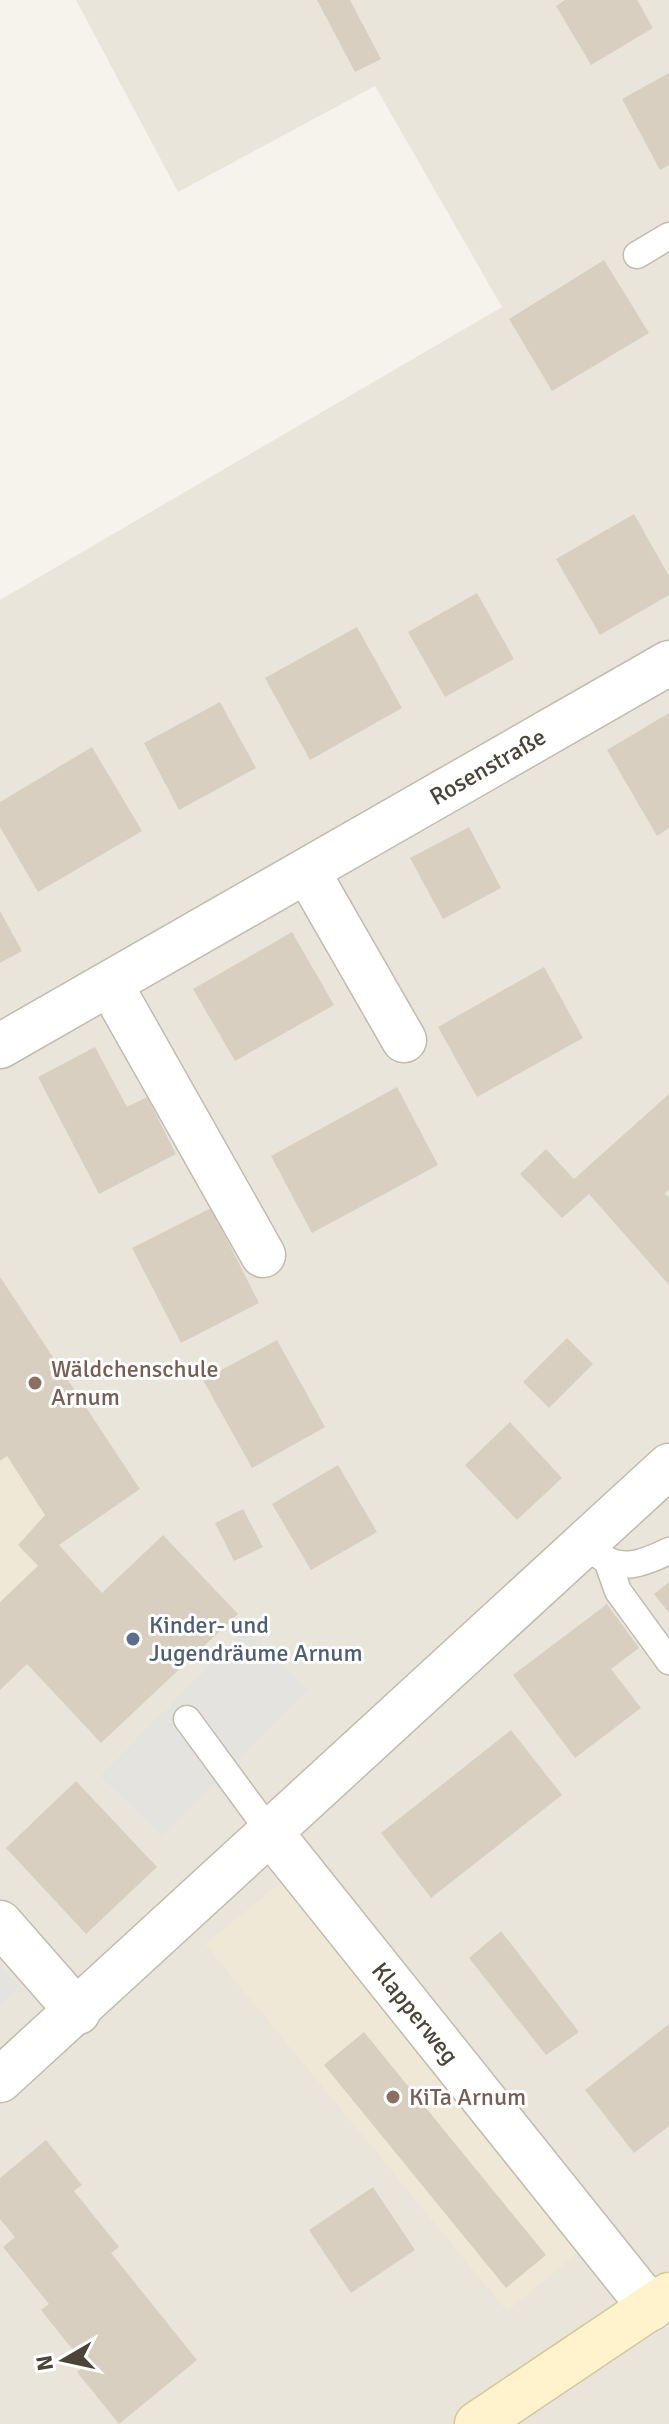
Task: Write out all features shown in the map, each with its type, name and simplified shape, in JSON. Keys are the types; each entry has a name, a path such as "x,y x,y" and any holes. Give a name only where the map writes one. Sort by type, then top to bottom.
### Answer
{"street":[{"name":"Rosenstraße","path":"0,1046 669,663"},
{"path":"307,871 404,1040"},
{"path":"110,984 263,1255"},
{"path":"0,2080 78,2012 270,1832 597,1554 669,1466"},
{"name":"Klapperweg","path":"270,1832 660,2301"},
{"path":"0,1923 78,2012"},
{"path":"477,2424 660,2301"}],"lane":[{"path":"637,255 669,236"},
{"path":"597,1554 639,1566 669,1551"},
{"path":"597,1554 618,1591 669,1661"},
{"path":"187,1719 270,1832"}],"shaded area":[{"path":"76,0 669,0 669,2424 0,2424 0,600 502,307 375,86 178,192"},
{"name":"Wäldchenschule Arnum","path":"0,1277 140,1489 59,1545 0,1602"},
{"path":"247,1628 308,1690 162,1837 100,1776"},
{"name":"KiTa Arnum","path":"280,1883 582,2249 507,2311 205,1944"},
{"path":"0,1964 20,1987 0,2005"}],"building":[{"path":"317,0 350,0 381,59 355,72"},
{"path":"565,0 637,0 653,28 591,65 556,6"},
{"path":"669,73 669,165 660,170 622,99"},
{"path":"604,260 649,333 552,391 509,319"},
{"path":"634,514 669,576 669,595 600,635 556,559"},
{"path":"477,593 514,659 445,697 408,632"},
{"path":"357,627 402,708 310,760 265,678"},
{"path":"220,702 256,768 179,810 144,743"},
{"path":"669,713 669,828 657,836 607,750"},
{"path":"92,747 142,831 38,892 0,827 0,802"},
{"path":"469,827 501,888 443,919 410,858"},
{"path":"0,911 22,951 0,963"},
{"path":"292,932 334,1005 235,1061 193,989"},
{"path":"544,967 583,1038 477,1097 438,1027"},
{"path":"95,1047 127,1107 147,1097 176,1154 99,1194 38,1077"},
{"path":"397,1087 438,1165 312,1233 271,1156"},
{"path":"669,1094 669,1190 665,1193 669,1197 669,1285 589,1194 562,1218 520,1174 546,1149 574,1179"},
{"path":"211,1208 259,1303 181,1343 132,1248"},
{"path":"0,1277 140,1489 59,1545 102,1593 163,1535 238,1614 101,1743 27,1664 0,1690 0,1602 38,1566 18,1545 45,1515 7,1456 0,1461"},
{"path":"567,1338 593,1364 549,1408 523,1382"},
{"path":"277,1340 325,1427 252,1468 203,1380"},
{"path":"510,1422 562,1478 517,1520 465,1465"},
{"path":"338,1465 377,1532 311,1570 272,1504"},
{"path":"243,1509 263,1547 234,1561 215,1523"},
{"path":"669,1582 669,1613 654,1594"},
{"path":"607,1604 639,1648 611,1669 641,1708 575,1758 513,1675"},
{"path":"511,1730 562,1795 431,1898 381,1833"},
{"path":"76,1781 157,1867 86,1934 6,1848"},
{"path":"501,1931 579,2032 546,2055 469,1958"},
{"path":"669,2024 669,2126 634,2153 585,2090"},
{"path":"364,2032 546,2255 506,2288 324,2065"},
{"path":"46,2140 82,2185 74,2191 119,2247 111,2253 197,2360 119,2424 77,2372 85,2365 41,2310 49,2304 3,2247 15,2237 0,2219 0,2178"},
{"path":"373,2187 415,2250 351,2293 309,2230"}],"place":[{"name":"Wäldchenschule Arnum","path":"35,1383"},
{"name":"Kinder- und Jugendräume Arnum","path":"133,1639"},
{"name":"KiTa Arnum","path":"393,2097"}]}
